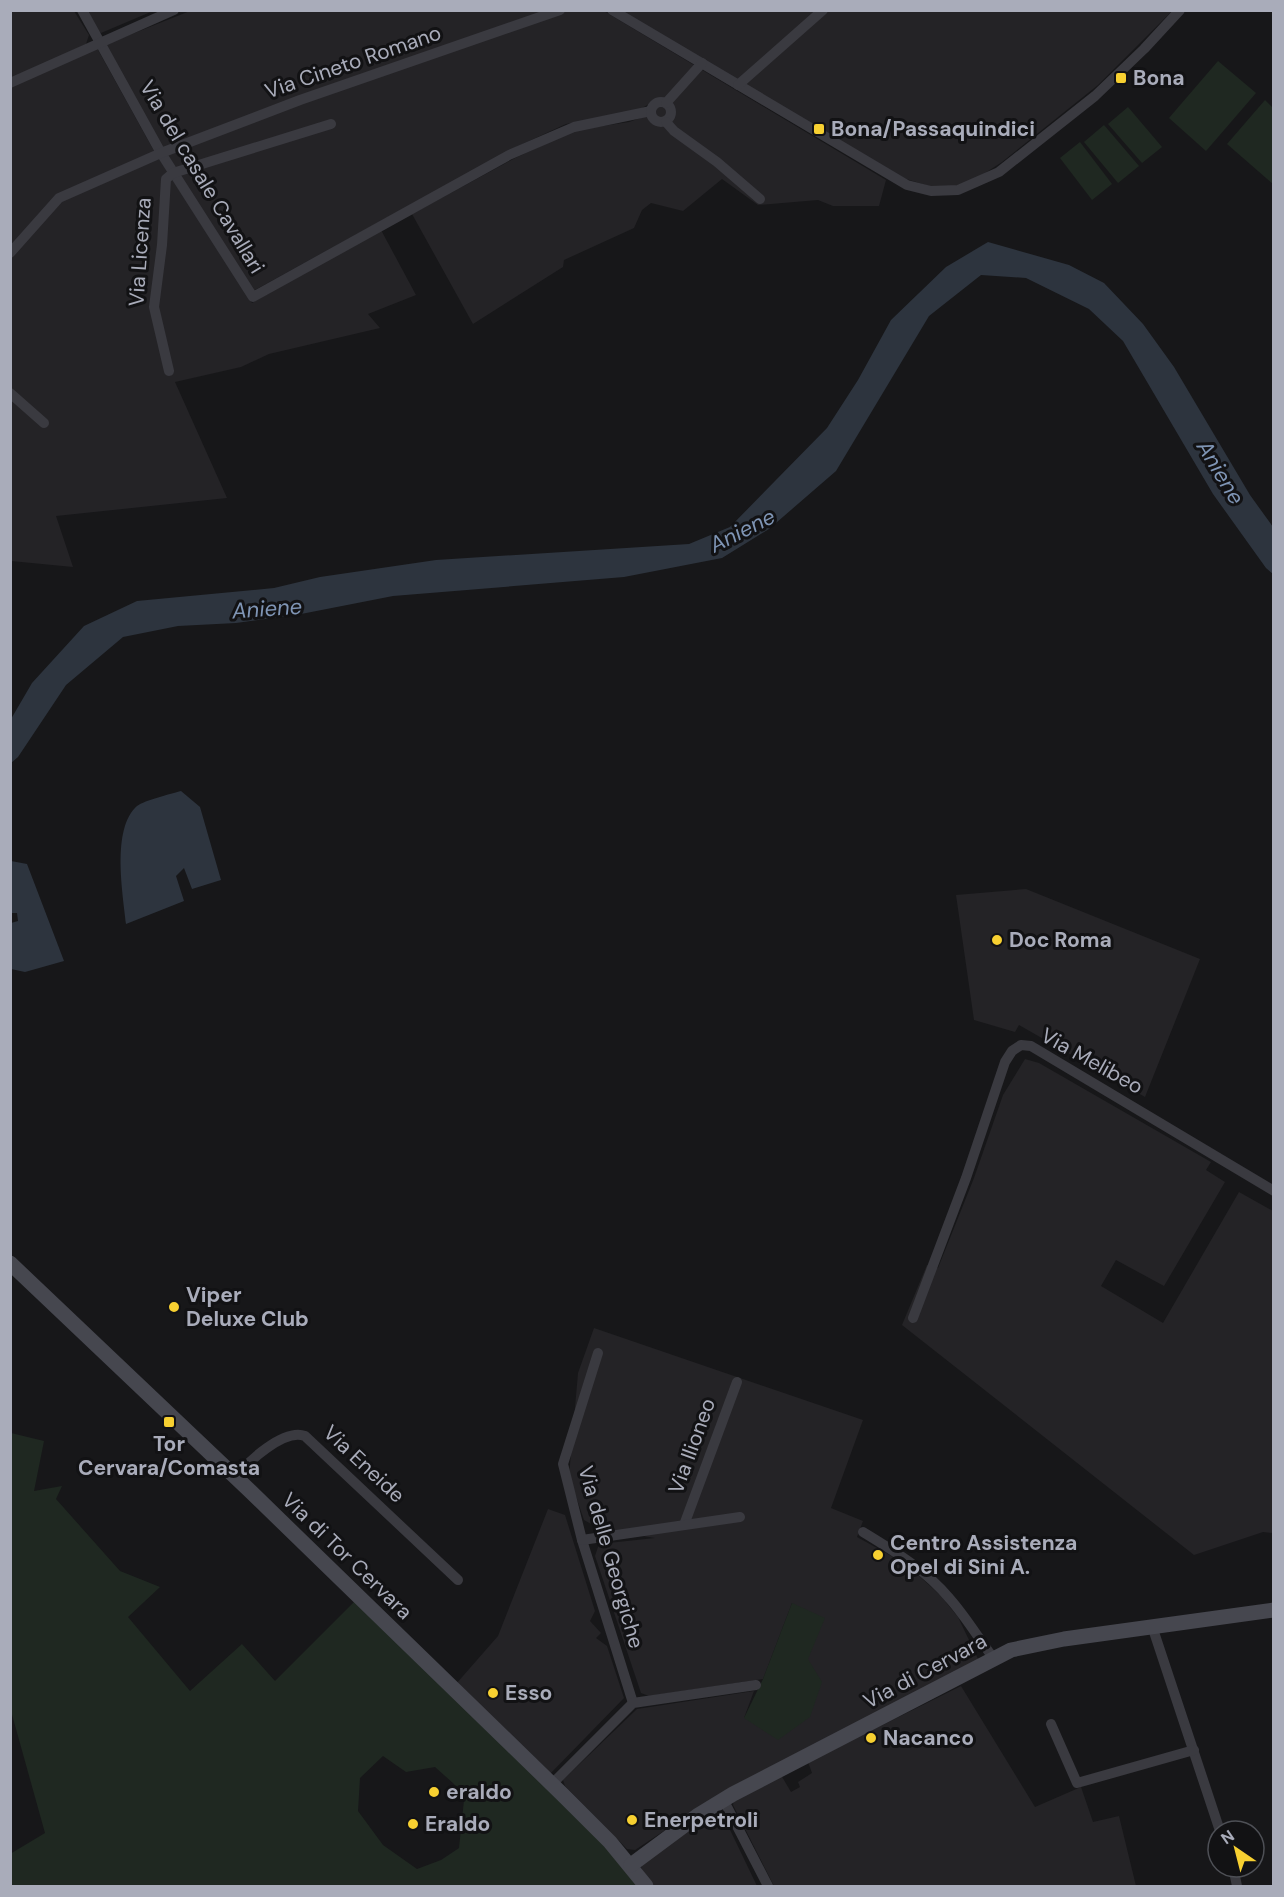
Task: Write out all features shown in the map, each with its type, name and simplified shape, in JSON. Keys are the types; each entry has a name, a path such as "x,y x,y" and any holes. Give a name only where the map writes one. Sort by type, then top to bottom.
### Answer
{"street":[{"name":"Via del casale Cavallari","path":"82,10 161,153 253,297 509,155 574,127 651,111"},
{"path":"10,83 174,10"},
{"name":"Via Cineto Romano","path":"10,253 59,198 161,153 300,100 560,10"},
{"path":"612,10 907,184 931,191 958,190 988,178 1029,150 1118,74 1179,10"},
{"path":"738,85 823,10"},
{"path":"702,63 666,103 657,103 651,111 657,122 666,122 674,131 717,162 760,199"},
{"path":"666,103 671,114 666,122"},
{"path":"173,173 331,124"},
{"name":"Via Licenza","path":"169,371 159,338 154,307 162,245 164,185 166,179 173,173"},
{"path":"10,393 44,423"},
{"name":"Via Melibeo","path":"913,1318 966,1178 1005,1062 1012,1051 1021,1045 1031,1046 1274,1191"},
{"name":"Via di Tor Cervara","path":"13,1270 235,1477 552,1784 631,1865 646,1887"},
{"name":"Via delle Georgiche","path":"598,1353 563,1464 582,1540 633,1703"},
{"name":"Via Ilioneo","path":"684,1525 736,1382"},
{"name":"Via Eneide","path":"235,1477 250,1461 284,1438 297,1434 305,1436 458,1580"},
{"path":"582,1540 740,1517"},
{"path":"863,1532 908,1560 937,1585 951,1599 993,1659"},
{"name":"Via di Cervara","path":"631,1865 723,1799 993,1659 1030,1645 1274,1610"},
{"path":"1153,1629 1216,1819"},
{"path":"552,1784 633,1703 756,1685"},
{"path":"1051,1724 1077,1783 1194,1750"},
{"path":"723,1799 768,1887"}],"shaded area":[{"path":"10,11 74,11 89,35 86,44 11,80"},
{"path":"86,11 153,11 101,33 96,31"},
{"path":"190,11 604,11 886,180 879,206 833,206 818,200 758,205 722,179 683,211 651,203 642,210 634,228 564,260 563,267 473,324 412,214 515,158 576,130 629,122 646,116 649,104 637,111 566,124 516,147 253,291 163,148 104,45"},
{"path":"620,11 1172,11 1098,85 1002,162 976,179 955,186 929,186 906,179"},
{"path":"97,48 153,149 252,303 381,230 416,295 368,314 380,328 269,354 241,367 175,382 227,498 56,516 73,567 11,561 10,87"},
{"path":"1218,61 1256,93 1206,151 1169,118"},
{"path":"1265,100 1273,108 1273,184 1227,144"},
{"path":"1128,107 1162,147 1142,163 1108,124"},
{"path":"1104,125 1139,166 1118,183 1084,142"},
{"path":"1080,142 1112,184 1092,200 1060,158"},
{"path":"1026,889 1200,959 1145,1097 1019,1025 1015,1032 974,1020 956,895"},
{"path":"1025,1059 1039,1063 1211,1162 1206,1170 1225,1182 1164,1286 1116,1260 1101,1286 1163,1323 1239,1192 1273,1211 1273,1533 1263,1532 1194,1555 902,1325 927,1265 938,1268 974,1178 1003,1095"},
{"path":"594,1328 863,1420 831,1508 863,1521 857,1537 906,1564 940,1595 958,1617 979,1661 723,1792 635,1850 627,1849 565,1786 563,1780 637,1709 754,1691 744,1718 808,1660 792,1603 763,1679 649,1696 641,1693 595,1556 599,1544 655,1538 600,1529 584,1520 569,1476 578,1373"},
{"path":"11,1433 44,1441 34,1491 62,1486 56,1499 120,1571 160,1587 128,1617 190,1691 242,1644 275,1681 356,1600 589,1826 640,1886 11,1886 10,1854 45,1833 11,1711","holes":["383,1756 406,1772 435,1767 454,1784 464,1800 459,1848 441,1860 417,1869 383,1845 358,1811 360,1778"]},
{"path":"548,1509 565,1515 595,1611 590,1621 601,1633 596,1638 607,1646 624,1698 550,1774 456,1684 498,1636"},
{"path":"792,1603 825,1618 808,1659 822,1682 810,1717 778,1740 744,1718 763,1679"},
{"path":"961,1686 1035,1807 1081,1787 1093,1822 1119,1816 1136,1886 774,1886 733,1805 734,1798 781,1775 791,1792 800,1787 798,1782 812,1773 808,1762"},
{"path":"720,1809 757,1886 653,1886 641,1868 642,1864"}],"water":[{"name":"Aniene","path":"988,242 1069,265 1104,283 1143,324 1174,367 1250,495 1273,527 1273,574 1266,568 1213,494 1123,341 1089,309 1026,278 981,275 929,316 836,471 769,529 722,558 624,577 393,596 296,615 236,623 178,626 123,637 66,685 18,757 11,763 11,719 32,683 84,626 137,601 274,588 320,577 436,560 689,544 730,527 827,428 858,380 891,320 946,267"},
{"path":"181,791 200,807 221,880 192,889 184,868 176,876 184,901 126,924 121,880 121,846 129,816 141,804"},
{"path":"11,861 27,864 64,961 25,972 11,969 11,923 18,921 17,913 11,913"}],"place":[{"name":"Bona","path":"1121,78"},
{"name":"Bona/Passaquindici","path":"819,129"},
{"name":"Doc Roma","path":"997,940"},
{"name":"Viper Deluxe Club","path":"174,1307"},
{"name":"Tor Cervara/Comasta","path":"169,1422"},
{"name":"Centro Assistenza Opel di Sini A.","path":"878,1555"},
{"name":"Esso","path":"493,1693"},
{"name":"Nacanco","path":"871,1738"},
{"name":"eraldo","path":"434,1792"},
{"name":"Enerpetroli","path":"632,1820"},
{"name":"Eraldo","path":"413,1824"}]}
